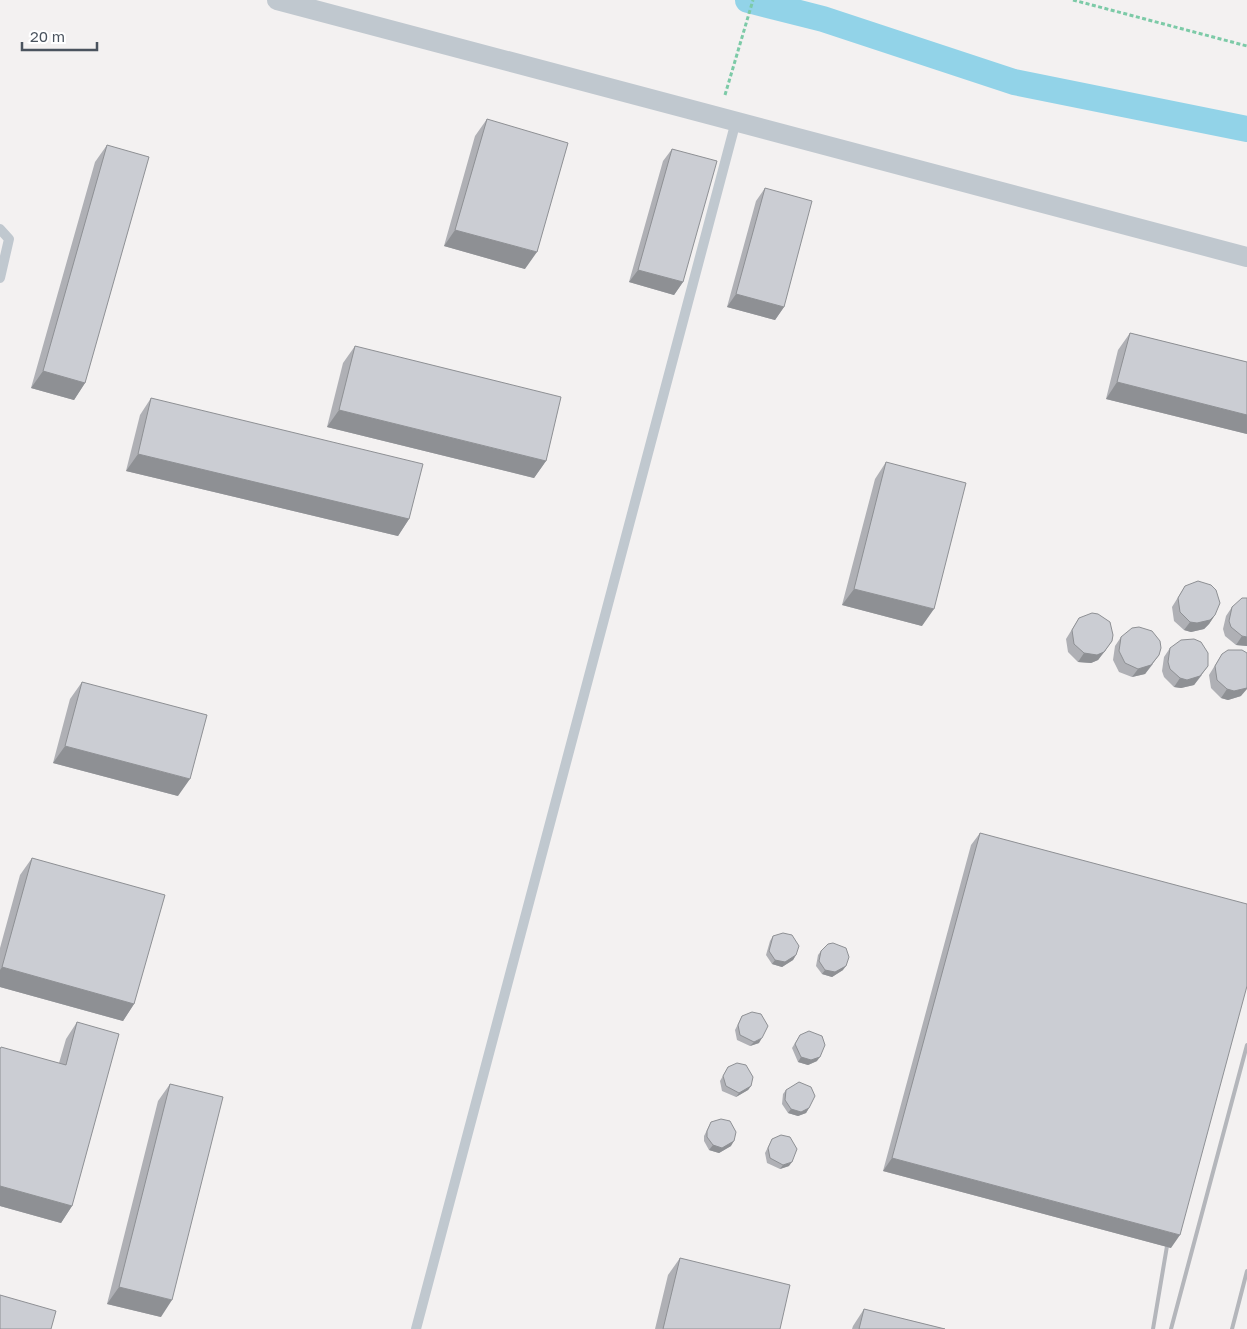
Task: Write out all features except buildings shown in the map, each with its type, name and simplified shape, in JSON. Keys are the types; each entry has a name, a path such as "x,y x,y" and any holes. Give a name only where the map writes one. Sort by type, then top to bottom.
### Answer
{"street":[{"path":"277,0 1247,257"}],"lane":[{"path":"416,1329 727,119"},
{"path":"0,229 9,239 0,278"}],"path":[{"path":"727,119 736,54 753,0"},
{"path":"1073,0 1247,46"}],"waterway":[{"path":"748,0 823,19 1014,82 1247,129"}],"railway":[{"path":"1171,1329 1247,1045"},
{"path":"1153,1329 1167,1246"},
{"path":"1232,1329 1247,1271"}]}
